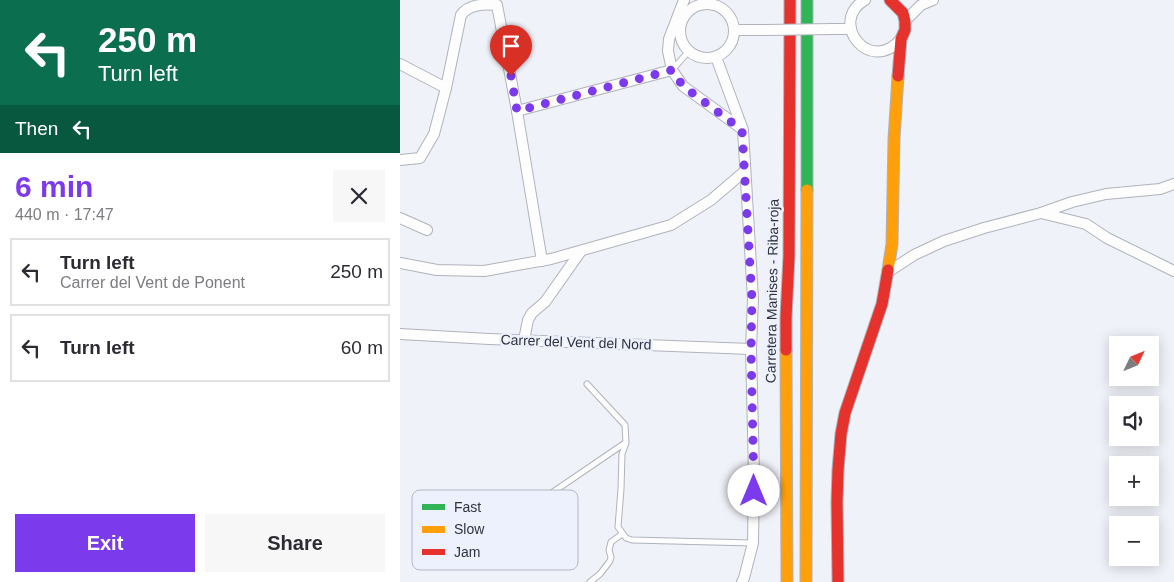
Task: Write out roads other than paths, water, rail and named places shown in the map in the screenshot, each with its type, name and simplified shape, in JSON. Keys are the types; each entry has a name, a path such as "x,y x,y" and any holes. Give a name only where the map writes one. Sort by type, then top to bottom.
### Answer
{"main road":[{"name":"Carretera Manises - Riba-roja","path":"787,582 786,317 789,247 790,0"},
{"path":"806,582 807,0"},
{"path":"838,582 837,502 841,434 845,413 882,304 892,244 894,139 901,38 905,21 903,13 890,0"}],"street":[{"path":"684,0 669,39 668,51 672,70 683,86 742,130"},
{"path":"866,0 857,6 850,21 855,40 864,48 875,52 889,49 896,45 901,38"},
{"path":"905,21 921,5 933,0"},
{"path":"400,160 420,158 434,134 446,88 461,15 471,7 487,4 497,5 542,261"},
{"path":"701,4 721,4 732,21 734,30 734,39 730,47 716,57 708,58 700,58 689,51 683,44 680,34 681,24 685,15 692,8 701,4"},
{"path":"734,30 851,29"},
{"path":"716,57 742,130 752,299 753,543 742,582"},
{"path":"400,64 446,88"},
{"path":"517,111 672,70"},
{"path":"400,263 437,270 484,271 542,261 581,251 671,225 711,200 745,170"},
{"path":"888,272 914,255 944,241 984,228 1106,194 1160,189 1174,184"},
{"path":"1041,213 1086,224 1107,238 1174,271"},
{"path":"400,218 427,230"},
{"path":"524,340 528,320 545,302 581,251"},
{"name":"Carrer del Vent del Nord","path":"400,334 751,349"}],"lane":[{"path":"672,70 689,51"},
{"path":"587,384 625,425 626,443 622,454 618,527 626,538 632,540 753,543"},
{"path":"556,490 626,443"},
{"path":"590,582 600,574 610,561 609,550 611,542 622,534"}]}
